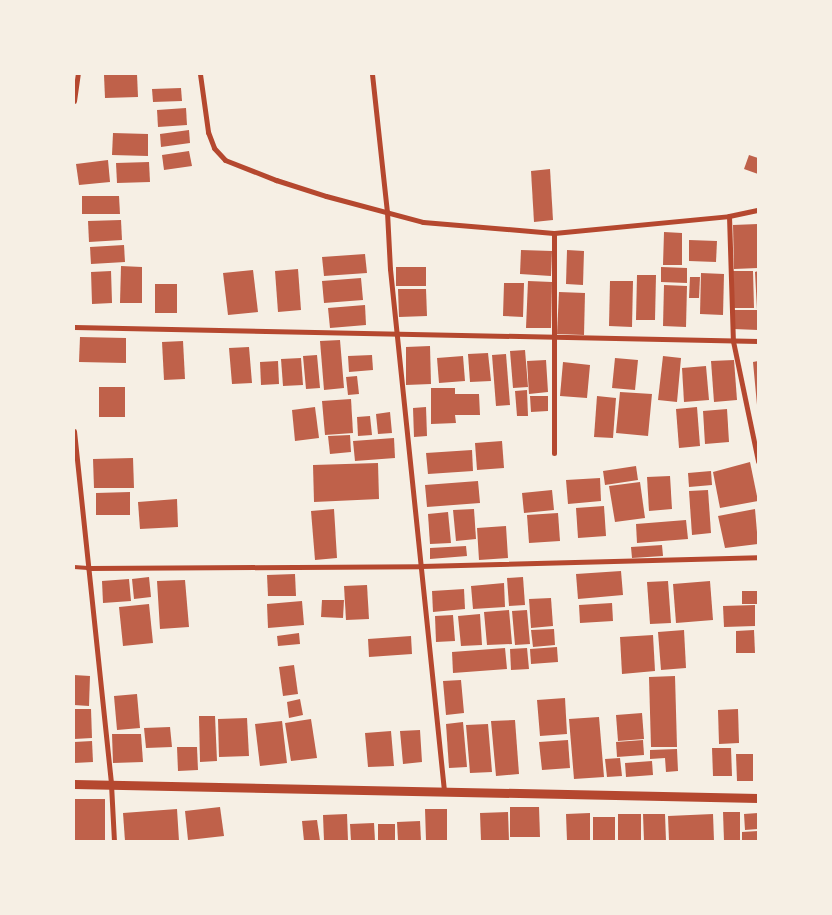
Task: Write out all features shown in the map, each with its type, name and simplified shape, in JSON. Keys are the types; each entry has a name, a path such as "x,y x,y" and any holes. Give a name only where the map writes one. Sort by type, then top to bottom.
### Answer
{"street":[{"path":"74,101 78,74"},
{"path":"200,74 208,132 214,148 225,160 276,180 423,222 554,232 730,216 758,210"},
{"path":"372,74 444,791"},
{"path":"730,216 733,341 758,458"},
{"path":"554,232 554,453"},
{"path":"74,327 758,342"},
{"path":"74,431 76,467 111,784 114,841"},
{"path":"88,568 421,566 758,557"},
{"path":"74,784 758,798"}],"lane":[{"path":"74,568 88,568"}],"building":[{"path":"137,74 138,97 105,98 104,75"},
{"path":"181,88 182,101 153,102 152,89"},
{"path":"186,108 187,125 158,127 157,110"},
{"path":"189,130 190,143 161,147 160,134"},
{"path":"113,133 148,134 148,156 112,155"},
{"path":"189,151 192,166 164,170 162,155"},
{"path":"749,155 758,158 758,174 744,169"},
{"path":"108,160 110,182 79,185 76,164"},
{"path":"149,162 150,182 117,183 116,163"},
{"path":"550,169 553,220 534,222 531,171"},
{"path":"82,196 119,196 120,214 82,214"},
{"path":"121,220 122,240 89,242 88,221"},
{"path":"758,224 758,268 734,269 733,225"},
{"path":"664,232 682,233 682,265 663,265"},
{"path":"689,240 717,241 716,262 689,261"},
{"path":"124,245 125,262 91,264 90,247"},
{"path":"521,250 552,251 551,276 520,274"},
{"path":"567,250 584,251 583,285 566,284"},
{"path":"365,254 367,273 324,276 322,257"},
{"path":"121,266 142,267 142,303 120,303"},
{"path":"396,267 426,267 426,286 396,286"},
{"path":"661,267 687,268 687,283 661,282"},
{"path":"298,269 301,310 278,312 275,271"},
{"path":"253,270 258,312 228,315 223,273"},
{"path":"111,271 112,303 92,304 91,272"},
{"path":"733,271 753,271 754,308 734,308"},
{"path":"758,271 758,330 734,329 734,310 757,310 755,272"},
{"path":"701,273 724,274 723,315 700,314"},
{"path":"637,275 656,275 655,320 636,320"},
{"path":"690,277 700,277 699,298 689,298"},
{"path":"361,278 363,300 324,303 322,281"},
{"path":"528,281 552,282 551,328 526,328"},
{"path":"610,281 633,281 632,327 609,326"},
{"path":"504,283 524,283 523,317 503,316"},
{"path":"155,284 177,284 177,313 155,313"},
{"path":"664,285 687,286 686,327 663,326"},
{"path":"398,289 426,289 427,316 399,317"},
{"path":"559,292 585,293 584,335 557,334"},
{"path":"365,305 366,325 330,328 328,308"},
{"path":"80,337 126,338 126,363 79,362"},
{"path":"340,340 344,388 324,390 320,341"},
{"path":"183,341 185,379 164,380 162,342"},
{"path":"430,346 431,384 406,385 406,347"},
{"path":"249,347 252,383 232,384 229,348"},
{"path":"525,350 528,387 513,388 510,351"},
{"path":"488,353 491,381 470,382 468,354"},
{"path":"506,354 510,405 496,406 492,355"},
{"path":"317,355 320,388 306,389 303,356"},
{"path":"372,355 373,370 349,372 348,356"},
{"path":"463,356 465,381 439,383 437,358"},
{"path":"663,356 681,358 677,402 658,400"},
{"path":"301,358 303,385 283,386 281,359"},
{"path":"615,358 638,360 635,390 612,388"},
{"path":"546,360 548,392 529,394 527,361"},
{"path":"734,360 737,400 714,402 711,361"},
{"path":"278,361 279,384 261,385 260,362"},
{"path":"758,361 758,405 757,405 753,362"},
{"path":"563,362 590,365 587,398 560,396"},
{"path":"706,366 709,400 684,402 682,368"},
{"path":"357,376 359,394 348,395 346,377"},
{"path":"99,387 125,387 125,417 99,417"},
{"path":"431,388 455,388 455,394 479,394 480,415 455,415 456,423 431,424"},
{"path":"527,390 528,416 517,416 515,391"},
{"path":"620,392 652,394 648,436 616,433"},
{"path":"530,396 548,396 548,411 531,412"},
{"path":"597,396 616,398 613,438 594,437"},
{"path":"351,399 353,433 325,435 322,401"},
{"path":"315,407 319,438 295,441 292,410"},
{"path":"426,407 427,436 414,437 413,408"},
{"path":"697,407 700,446 679,448 676,409"},
{"path":"727,409 729,442 705,444 703,411"},
{"path":"390,412 392,433 378,434 376,414"},
{"path":"370,416 372,435 358,436 357,417"},
{"path":"350,435 351,452 330,454 328,436"},
{"path":"394,438 395,458 355,461 353,441"},
{"path":"502,441 504,468 477,470 475,443"},
{"path":"472,450 473,471 428,474 426,453"},
{"path":"133,458 134,488 94,488 93,459"},
{"path":"750,462 758,501 720,508 713,472"},
{"path":"378,463 379,499 314,502 313,465"},
{"path":"636,466 638,480 605,485 603,471"},
{"path":"711,471 712,485 689,487 688,473"},
{"path":"670,476 672,509 649,511 647,477"},
{"path":"600,478 601,501 568,504 566,480"},
{"path":"478,481 480,503 427,507 425,485"},
{"path":"640,482 645,518 615,522 609,486"},
{"path":"552,490 554,510 524,513 522,493"},
{"path":"708,490 711,533 692,535 689,491"},
{"path":"130,492 130,515 96,515 96,493"},
{"path":"177,499 178,527 140,529 138,502"},
{"path":"604,506 606,536 578,538 576,508"},
{"path":"334,509 337,558 315,560 311,511"},
{"path":"474,509 476,539 456,541 453,510"},
{"path":"755,509 758,544 725,548 718,516"},
{"path":"448,512 451,543 430,544 428,514"},
{"path":"558,513 560,541 529,543 527,515"},
{"path":"686,520 688,539 637,543 636,524"},
{"path":"506,526 508,558 479,560 477,528"},
{"path":"662,545 663,556 632,558 631,547"},
{"path":"466,546 467,556 430,559 430,548"},
{"path":"621,571 623,595 578,599 576,574"},
{"path":"295,574 296,596 268,596 267,575"},
{"path":"149,577 151,597 134,599 132,579"},
{"path":"523,577 525,605 509,606 507,578"},
{"path":"129,579 131,601 103,603 102,581"},
{"path":"185,580 189,627 160,629 157,581"},
{"path":"668,581 671,623 650,624 647,582"},
{"path":"710,581 713,620 676,623 673,584"},
{"path":"504,583 505,607 473,609 471,586"},
{"path":"367,585 369,619 346,620 344,586"},
{"path":"464,589 465,609 433,612 432,591"},
{"path":"742,591 758,591 758,604 742,604"},
{"path":"551,598 553,626 531,628 529,599"},
{"path":"322,600 344,600 343,618 321,617"},
{"path":"302,601 304,625 268,628 267,604"},
{"path":"612,603 613,621 580,623 579,605"},
{"path":"149,604 153,643 123,646 119,607"},
{"path":"755,605 755,626 724,627 723,606"},
{"path":"509,610 512,644 487,645 484,612"},
{"path":"527,610 530,644 515,645 512,611"},
{"path":"480,614 482,645 461,646 458,616"},
{"path":"453,615 455,641 436,642 435,616"},
{"path":"554,629 555,645 533,647 531,630"},
{"path":"684,630 686,668 661,670 658,632"},
{"path":"754,630 755,653 736,653 736,631"},
{"path":"299,633 300,644 278,646 277,636"},
{"path":"653,635 655,671 622,674 620,637"},
{"path":"411,636 412,654 369,657 368,639"},
{"path":"557,647 558,662 531,664 530,649"},
{"path":"505,648 507,669 453,673 452,652"},
{"path":"527,648 529,669 511,670 510,649"},
{"path":"294,665 298,694 283,696 279,667"},
{"path":"74,675 90,676 89,706 74,705"},
{"path":"675,676 677,747 651,747 649,677"},
{"path":"461,680 464,713 446,715 443,681"},
{"path":"137,694 140,728 117,730 114,696"},
{"path":"565,698 567,734 540,736 537,700"},
{"path":"300,699 303,715 289,718 287,702"},
{"path":"74,709 91,709 92,738 74,739"},
{"path":"738,709 739,743 719,744 718,710"},
{"path":"642,713 644,739 618,741 616,715"},
{"path":"199,716 215,716 217,761 200,762"},
{"path":"599,717 604,777 574,779 569,719"},
{"path":"247,718 249,756 219,757 218,719"},
{"path":"311,719 317,758 291,761 285,723"},
{"path":"515,720 519,774 496,776 491,721"},
{"path":"282,721 287,763 260,766 255,724"},
{"path":"463,722 467,767 449,768 446,724"},
{"path":"488,724 492,772 470,773 466,725"},
{"path":"170,727 172,747 146,748 144,728"},
{"path":"420,730 422,762 403,764 400,731"},
{"path":"391,731 394,766 368,767 365,733"},
{"path":"112,734 141,734 143,762 113,763"},
{"path":"568,740 570,768 542,770 539,742"},
{"path":"643,740 644,755 617,757 616,742"},
{"path":"92,741 93,762 74,763 74,742"},
{"path":"177,747 197,747 198,770 178,771"},
{"path":"712,748 731,748 732,776 713,776"},
{"path":"677,749 678,771 666,772 665,758 650,759 650,750"},
{"path":"736,754 753,754 753,781 737,781"},
{"path":"620,758 622,776 607,777 605,759"},
{"path":"652,761 653,775 626,777 625,763"},
{"path":"74,799 105,799 105,841 74,841"},
{"path":"220,807 224,836 188,840 185,811"},
{"path":"510,807 539,807 540,837 510,837"},
{"path":"177,809 179,841 125,841 123,813"},
{"path":"425,809 447,809 447,841 426,841"},
{"path":"508,812 509,841 481,841 480,813"},
{"path":"723,812 740,812 740,841 724,841"},
{"path":"590,813 590,841 567,841 566,814"},
{"path":"758,813 758,829 745,830 744,814"},
{"path":"347,814 348,841 324,841 323,815"},
{"path":"618,814 641,814 641,841 618,841"},
{"path":"643,814 665,814 666,841 644,841"},
{"path":"713,814 714,841 669,841 668,816"},
{"path":"593,817 615,817 615,841 593,841"},
{"path":"317,820 320,841 304,841 302,821"},
{"path":"420,821 421,841 398,841 397,822"},
{"path":"374,823 375,841 351,841 350,824"},
{"path":"378,824 395,824 395,841 378,841"},
{"path":"758,831 758,841 742,841 742,832"}]}
